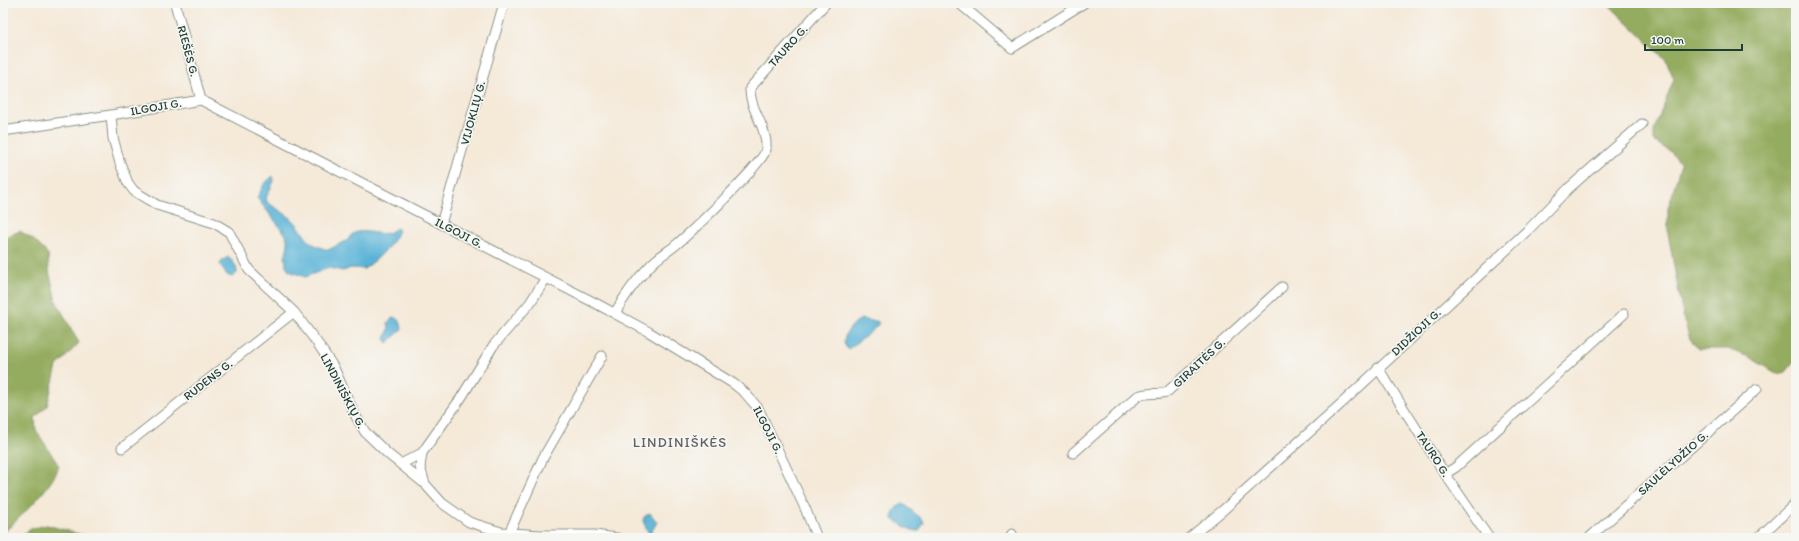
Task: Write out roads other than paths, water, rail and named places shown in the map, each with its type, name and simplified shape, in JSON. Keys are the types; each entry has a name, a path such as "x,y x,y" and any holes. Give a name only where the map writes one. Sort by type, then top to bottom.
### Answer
{"street":[{"name":"RIEŠĖS G.","path":"175,3 201,100"},
{"name":"VIJOKLIŲ G.","path":"441,224 504,3"},
{"name":"TAURO G.","path":"615,313 649,266 677,244 711,211 752,170 766,151 766,138 749,98 750,88 826,3"},
{"path":"959,3 1012,48 1084,3"},
{"name":"ILGOJI G.","path":"3,131 201,100 615,313 734,384 749,397 763,419 806,508 817,538"},
{"name":"LINDINIŠKIŲ G.","path":"112,115 113,138 120,163 128,183 134,191 157,205 223,227 233,237 249,270 294,312 334,368 354,413 365,432 388,454 425,484 442,503 469,522 509,533 588,534 617,538"},
{"name":"DIDŽIOJI G.","path":"1189,538 1239,496 1530,228 1569,188 1642,124"},
{"path":"425,484 420,467 422,454 461,398 493,346 530,303 546,278"},
{"name":"GIRAITĖS G.","path":"1073,453 1138,396 1146,393 1158,394 1167,392 1282,287"},
{"name":"RUDENS G.","path":"122,448 294,312"},
{"path":"1445,474 1456,467 1624,314"},
{"path":"509,533 543,458 602,356"},
{"name":"TAURO G.","path":"1378,368 1445,474 1489,538"},
{"name":"SAULĖLYDŽIO G.","path":"1589,538 1757,389"},
{"path":"401,464 422,454"},
{"path":"1758,538 1796,503"}],"water":[{"path":"273,176 274,181 266,198 267,202 292,219 298,225 306,238 319,247 328,250 348,240 351,235 355,233 365,232 383,234 389,233 396,228 399,230 393,241 384,252 364,269 351,268 343,271 329,268 305,277 289,271 285,258 288,244 286,235 257,198 264,184"},
{"path":"228,257 232,260 237,270 237,273 232,277 227,275 220,264"},
{"path":"393,317 400,321 402,329 389,342 386,342 385,339 389,329 388,323"},
{"path":"862,319 877,321 879,323 870,333 848,349 845,346 844,341 847,332 854,324"},
{"path":"903,503 923,520 924,523 919,531 915,531 901,525 892,518 896,509"},
{"path":"650,513 657,522 649,534 643,521 644,517"}],"district":[{"name":"LINDINIŠKĖS","path":"680,442"}]}
